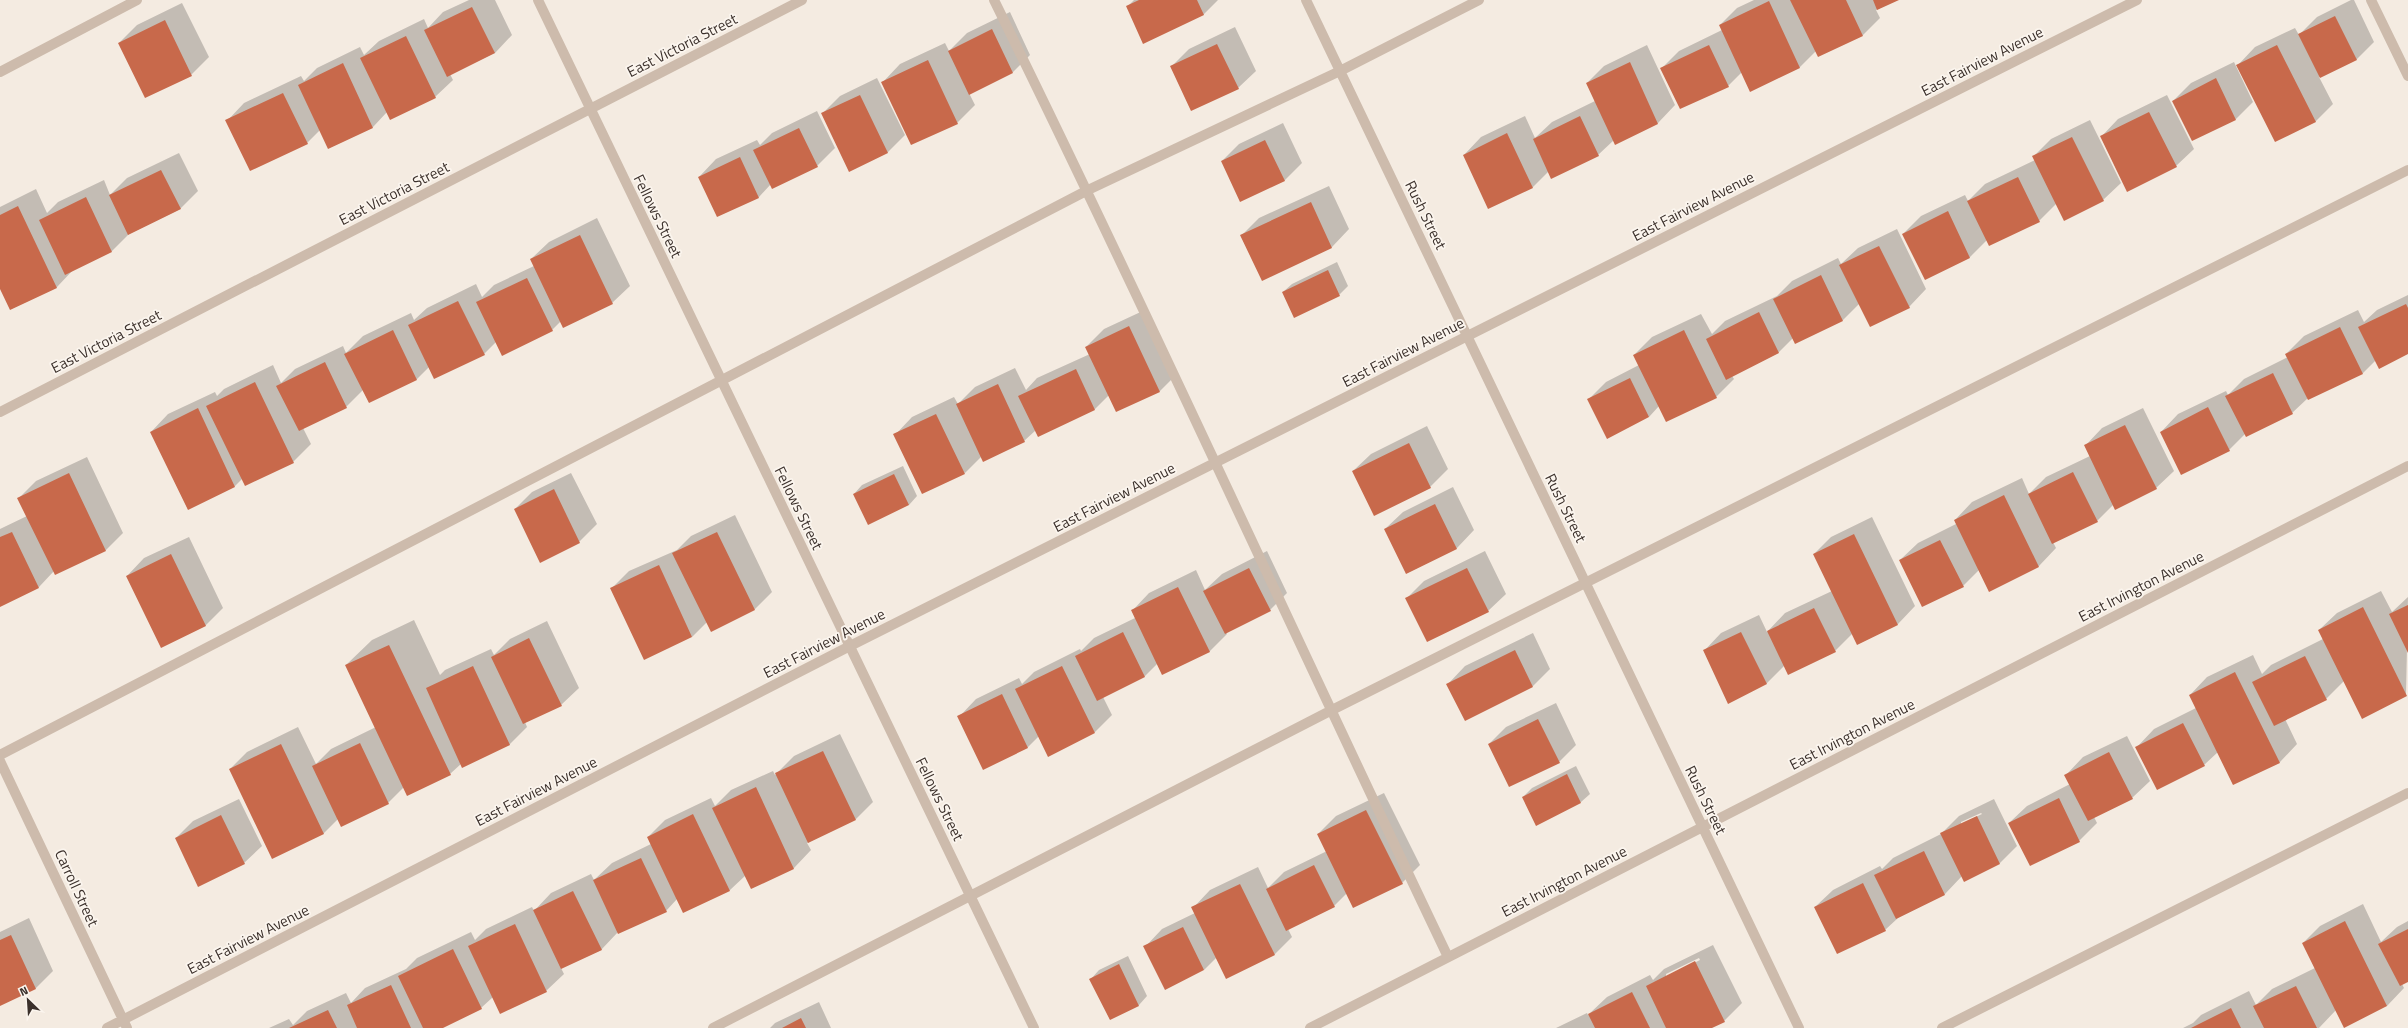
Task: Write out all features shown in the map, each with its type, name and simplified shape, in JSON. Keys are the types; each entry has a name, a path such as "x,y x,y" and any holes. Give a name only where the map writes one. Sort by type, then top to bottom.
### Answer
{"street":[{"path":"0,72 138,0"},
{"name":"Fellows Street","path":"538,0 589,110 1034,1028"},
{"name":"East Victoria Street","path":"0,412 802,0"},
{"path":"994,0 1088,190 1214,464 1448,957"},
{"name":"Rush Street","path":"1306,0 1799,1028"},
{"path":"0,755 722,382 1088,190 1340,71 1479,0"},
{"name":"East Fairview Avenue","path":"107,1028 125,1024 850,646 2137,0"},
{"path":"2371,0 2408,76"},
{"path":"712,1028 1330,711 1586,584 2408,170"},
{"name":"East Irvington Avenue","path":"1310,1028 2408,466"},
{"name":"Carroll Street","path":"0,761 125,1024"},
{"path":"1942,1028 2408,793"}],"building":[{"path":"1139,0 1197,0 1204,15 1143,44 1126,6"},
{"path":"1790,0 1846,0 1863,36 1818,57"},
{"path":"1873,0 1899,0 1877,10"},
{"path":"1769,1 1800,68 1750,92 1719,25"},
{"path":"472,7 495,53 447,77 424,30"},
{"path":"2335,16 2357,60 2320,78 2298,34"},
{"path":"165,20 192,76 145,98 118,43"},
{"path":"992,29 1013,73 969,95 948,51"},
{"path":"406,36 436,98 390,120 360,58"},
{"path":"1217,44 1239,89 1191,111 1170,66"},
{"path":"1709,45 1729,87 1680,109 1660,68"},
{"path":"2277,45 2316,122 2275,142 2236,65"},
{"path":"928,60 958,124 911,145 881,82"},
{"path":"1630,62 1658,124 1615,145 1586,83"},
{"path":"343,63 373,128 328,149 298,85"},
{"path":"2216,78 2236,120 2192,141 2172,101"},
{"path":"283,93 308,144 250,171 225,120"},
{"path":"860,95 888,153 849,172 821,113"},
{"path":"2149,112 2177,167 2127,192 2100,136"},
{"path":"1580,116 1599,156 1551,179 1533,139"},
{"path":"799,128 818,167 772,189 753,150"},
{"path":"1507,133 1533,188 1488,209 1463,155"},
{"path":"2072,137 2104,201 2064,221 2032,156"},
{"path":"1265,140 1285,181 1240,202 1221,161"},
{"path":"740,157 759,198 717,217 698,177"},
{"path":"161,170 181,209 128,235 109,195"},
{"path":"2018,177 2040,222 1989,246 1967,201"},
{"path":"86,197 112,252 65,275 39,220"},
{"path":"1311,202 1332,248 1262,281 1240,235"},
{"path":"18,206 57,288 10,310 0,289 0,215"},
{"path":"1948,211 1970,258 1925,280 1902,234"},
{"path":"580,235 613,304 563,328 530,259"},
{"path":"1879,246 1910,308 1870,327 1839,265"},
{"path":"1328,270 1340,296 1294,318 1282,292"},
{"path":"1821,275 1843,321 1795,344 1773,299"},
{"path":"527,278 553,331 502,356 476,302"},
{"path":"458,301 485,355 434,379 408,325"},
{"path":"2406,304 2408,308 2408,354 2379,369 2358,327"},
{"path":"1759,312 1779,353 1726,380 1706,339"},
{"path":"1129,326 1160,392 1116,412 1085,347"},
{"path":"2340,327 2363,374 2308,400 2285,354"},
{"path":"393,330 417,380 369,403 344,354"},
{"path":"1684,330 1717,398 1666,422 1633,355"},
{"path":"325,362 347,408 299,431 276,386"},
{"path":"1076,369 1095,410 1038,437 1018,396"},
{"path":"2273,373 2293,414 2246,437 2225,396"},
{"path":"1630,378 1649,417 1607,439 1587,399"},
{"path":"255,382 294,463 245,486 206,406"},
{"path":"998,384 1025,442 983,462 956,404"},
{"path":"2208,407 2230,451 2181,475 2160,432"},
{"path":"198,408 235,487 188,510 150,432"},
{"path":"936,414 965,474 922,494 893,434"},
{"path":"2125,425 2157,489 2115,510 2084,445"},
{"path":"1409,443 1431,488 1374,516 1352,471"},
{"path":"2073,472 2098,522 2052,544 2028,494"},
{"path":"69,473 106,551 55,575 17,498"},
{"path":"894,474 909,505 868,525 853,494"},
{"path":"554,489 580,543 540,563 514,509"},
{"path":"2004,495 2039,567 1989,592 1954,520"},
{"path":"1435,504 1457,549 1406,574 1384,529"},
{"path":"12,532 39,588 0,607 0,537"},
{"path":"717,532 755,610 711,632 672,553"},
{"path":"1854,534 1898,625 1857,645 1813,554"},
{"path":"1940,540 1964,587 1922,607 1899,560"},
{"path":"171,554 206,626 161,648 126,576"},
{"path":"659,565 692,637 644,660 610,588"},
{"path":"1249,568 1271,611 1225,634 1203,591"},
{"path":"1467,568 1489,612 1427,642 1405,598"},
{"path":"1178,587 1210,652 1162,675 1131,610"},
{"path":"2408,605 2408,653 2389,614"},
{"path":"2363,607 2407,696 2362,719 2318,630"},
{"path":"1814,608 1836,652 1788,675 1767,631"},
{"path":"1123,632 1145,677 1097,701 1075,656"},
{"path":"1741,632 1767,684 1728,704 1703,650"},
{"path":"529,638 562,706 523,724 491,657"},
{"path":"389,645 451,775 407,796 345,665"},
{"path":"1515,650 1533,687 1465,721 1446,684"},
{"path":"2305,656 2327,700 2274,726 2252,682"},
{"path":"473,666 510,745 462,768 426,688"},
{"path":"1062,666 1095,733 1048,757 1015,689"},
{"path":"2235,672 2280,763 2233,785 2189,695"},
{"path":"1002,694 1028,748 983,770 957,716"},
{"path":"1538,719 1560,763 1509,787 1488,744"},
{"path":"2183,723 2205,766 2157,790 2135,747"},
{"path":"360,743 389,804 341,827 312,766"},
{"path":"281,744 324,834 272,859 229,769"},
{"path":"823,751 856,820 808,843 775,773"},
{"path":"2109,752 2133,799 2088,821 2064,775"},
{"path":"1567,774 1581,803 1536,826 1522,797"},
{"path":"756,787 794,869 751,889 712,808"},
{"path":"2059,798 2080,842 2030,866 2008,823"},
{"path":"1366,810 1403,884 1353,908 1317,834"},
{"path":"693,814 730,891 683,913 647,837"},
{"path":"221,815 245,864 198,887 175,838"},
{"path":"1977,816 2000,864 1964,882 1940,833"},
{"path":"1924,851 1945,895 1896,919 1874,875"},
{"path":"641,858 667,912 618,934 593,880"},
{"path":"1314,865 1335,907 1286,931 1266,889"},
{"path":"1863,883 1886,931 1837,954 1814,907"},
{"path":"1240,884 1275,955 1226,979 1191,907"},
{"path":"573,891 602,950 561,969 533,910"},
{"path":"2345,921 2387,1006 2344,1028 2302,943"},
{"path":"515,924 547,992 500,1014 468,946"},
{"path":"1183,927 1204,970 1165,990 1143,946"},
{"path":"2408,929 2408,982 2400,986 2378,944"},
{"path":"11,935 36,989 0,1006 0,940"},
{"path":"453,949 482,1009 443,1028 423,1028 398,976"},
{"path":"1695,961 1725,1022 1712,1028 1666,1028 1646,986"},
{"path":"1119,964 1139,1006 1110,1020 1089,979"},
{"path":"391,985 411,1028 357,1028 347,1005"},
{"path":"2296,986 2317,1028 2264,1028 2253,1006"},
{"path":"1632,992 1650,1028 1595,1028 1588,1014"},
{"path":"2231,1008 2241,1028 2191,1028"},
{"path":"328,1010 337,1028 289,1028"},
{"path":"801,1018 806,1028 782,1028"}]}
